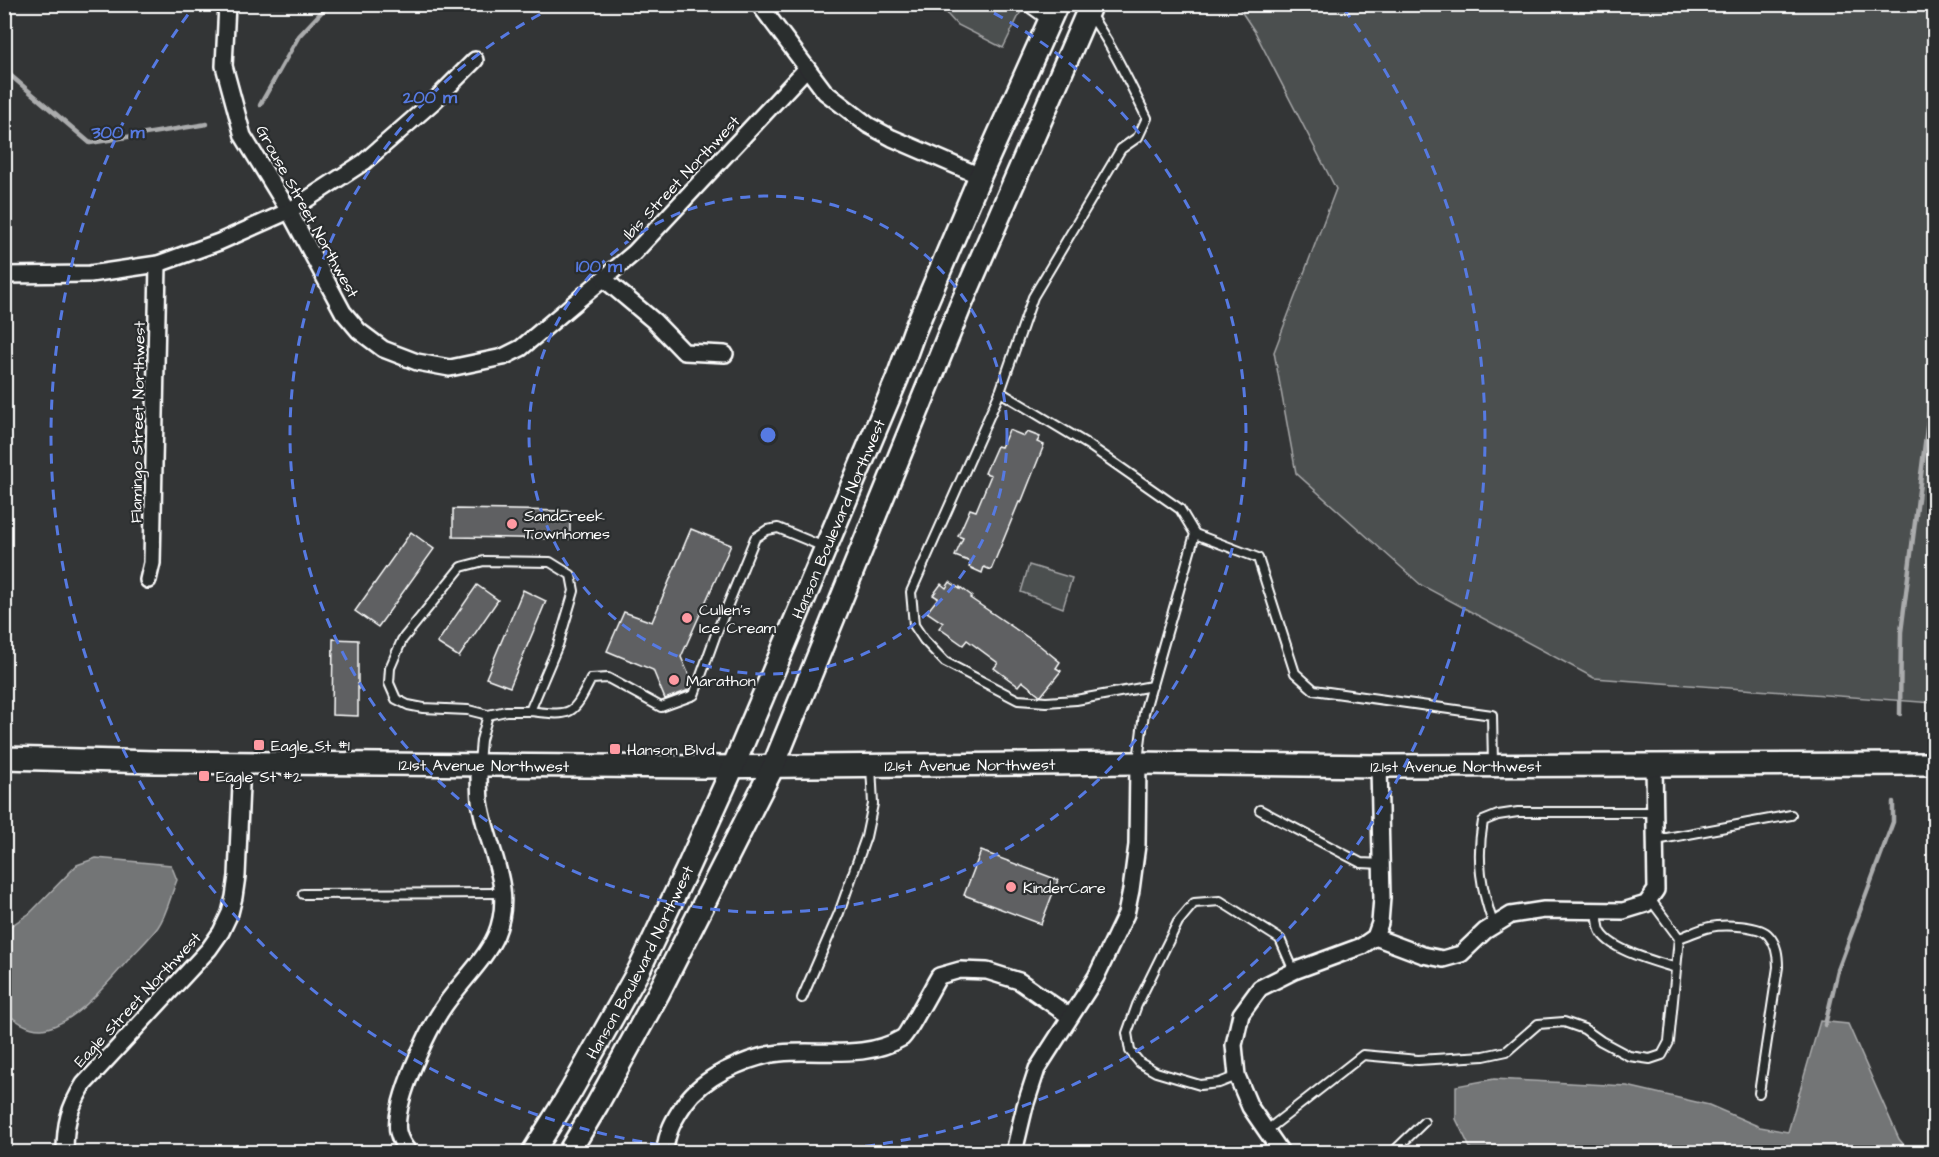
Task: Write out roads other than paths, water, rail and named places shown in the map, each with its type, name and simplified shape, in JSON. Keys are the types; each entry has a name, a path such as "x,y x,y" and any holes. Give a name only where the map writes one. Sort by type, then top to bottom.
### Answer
{"main road":[{"name":"Hanson Boulevard Northwest","path":"568,1152 597,1106 658,994 773,767 941,353 1089,8"},
{"name":"Hanson Boulevard Northwest","path":"533,1152 571,1091 639,970 687,869 733,767 980,176 1053,13"},
{"path":"941,353 942,325 1060,46 1061,37 1053,13"},
{"name":"121st Avenue Northwest","path":"4,758 733,767 1138,763 1379,766 1935,764"}],"street":[{"name":"Grouse Street Northwest","path":"227,4 224,66 243,136 289,211 343,312 359,331 382,350 417,362 450,368"},
{"path":"759,4 825,92 868,125 892,138 980,176"},
{"path":"4,275 90,274 158,264 219,242 289,211 364,162 434,101 475,60"},
{"name":"Ibis Street Northwest","path":"450,368 503,357 521,348 604,279 634,253 807,68"},
{"name":"Flamingo Street Northwest","path":"148,580 152,563 158,264"},
{"path":"604,279 654,321 684,352 724,354"},
{"name":"Eagle Street Northwest","path":"65,1152 67,1117 84,1084 209,949 230,913 237,876 242,762"},
{"path":"1014,1152 1025,1106 1038,1069 1096,977 1126,914 1137,845 1138,763"},
{"path":"409,1152 404,1147 398,1132 398,1115 416,1058 444,1007 474,966 487,953 502,917 503,893 500,872 480,802 479,764"},
{"path":"1375,937 1423,955 1443,959 1461,954 1485,931 1511,915 1544,910 1623,911 1646,904 1656,890 1654,764"},
{"path":"1281,1152 1250,1107 1237,1076 1234,1045 1241,1014 1260,988 1294,971 1362,946 1375,937 1380,922 1383,898 1379,766"},
{"path":"665,1152 666,1139 674,1119 690,1095 713,1077 745,1060 779,1053 855,1052 883,1048 905,1037 939,976 960,970 987,971 1019,981 1070,1016"}],"lane":[{"path":"1024,4 1053,13"},
{"path":"1089,8 1105,34 1147,118 1137,137 1121,149 1033,297 1000,392 911,592 914,625 924,640 945,662 1018,700 1046,702 1076,700 1152,686"},
{"path":"1000,392 1087,444 1180,508 1195,534 1258,558 1295,673 1314,690 1492,715 1493,765"},
{"path":"530,711 558,645 574,591 571,575 550,562 484,561 460,567 402,640 390,668 389,683 396,699 408,705 423,708 468,710 488,715 506,711 554,714 566,713 575,709 591,679 608,678 661,707 694,695 755,537 766,530 778,528 804,537 825,548"},
{"path":"1138,763 1144,713 1195,534"},
{"path":"479,764 481,740 488,715"},
{"path":"802,998 839,913 866,837 873,804 871,765"},
{"path":"1260,810 1361,863 1382,864"},
{"path":"1494,926 1480,876 1480,840 1483,821 1498,815 1518,812 1655,813"},
{"path":"1656,840 1791,815"},
{"path":"303,894 503,893"},
{"path":"1266,1131 1363,1055 1418,1060 1484,1056 1507,1051 1538,1024 1564,1022 1584,1029 1629,1056 1650,1059 1662,1056 1669,1042 1679,938 1650,899"},
{"path":"1237,1076 1219,1083 1200,1085 1156,1072 1140,1063 1130,1052 1127,1033 1137,1005 1178,922 1194,903 1220,901 1280,939 1294,971"},
{"path":"1597,910 1600,930 1612,944 1676,968"},
{"path":"1679,938 1711,927 1739,926 1762,931 1769,935 1777,951 1778,967 1760,1093"},
{"path":"1393,1152 1424,1122"}],"waterway":[{"path":"260,105 299,36 329,4"},
{"path":"4,75 10,75 90,143 207,124"},
{"path":"1900,714 1901,632 1934,373"},
{"path":"1825,1025 1838,970 1893,822 1893,802"}],"place":[{"name":"Sandcreek Townhomes","path":"512,524"},
{"name":"Cullen's Ice Cream","path":"687,618"},
{"name":"Marathon","path":"674,680"},
{"name":"Eagle St #1","path":"259,745"},
{"name":"Hanson Blvd","path":"615,749"},
{"name":"Eagle St #2","path":"204,776"},
{"name":"KinderCare","path":"1011,887"}]}
